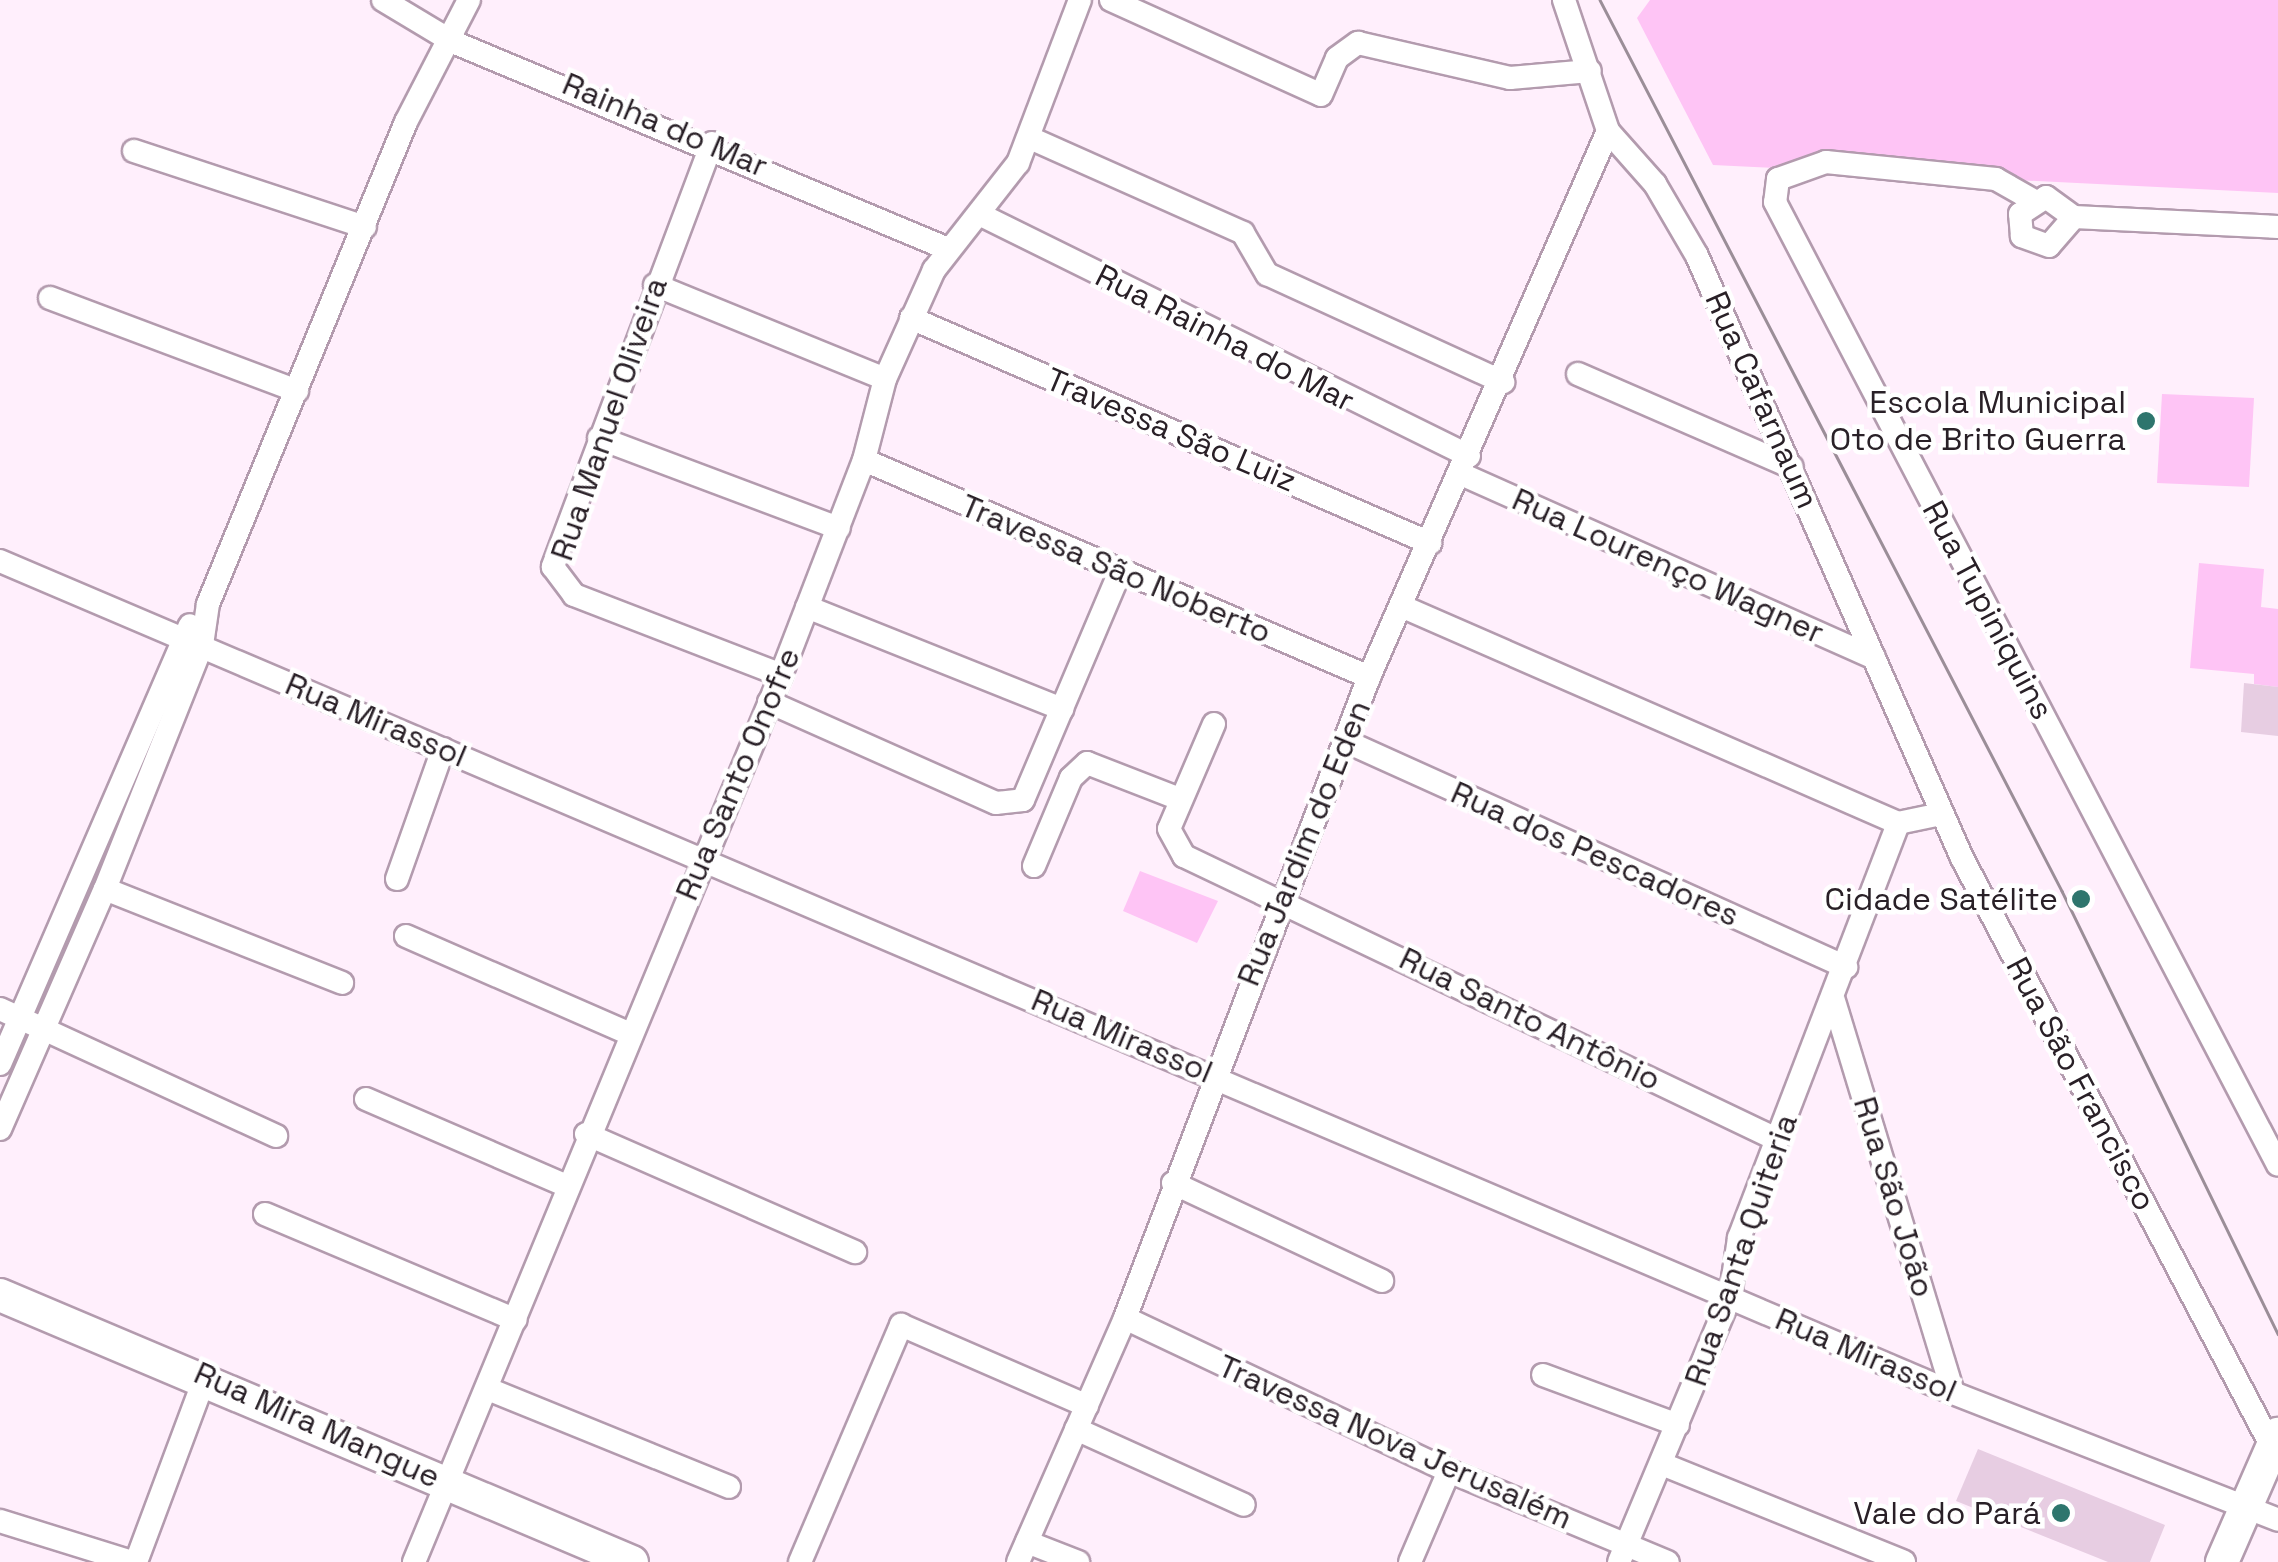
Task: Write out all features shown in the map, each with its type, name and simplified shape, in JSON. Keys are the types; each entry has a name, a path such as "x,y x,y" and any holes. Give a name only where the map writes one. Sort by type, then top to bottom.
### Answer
{"main road":[{"name":"Rua Mira Mangue","path":"0,1296 206,1375 632,1562"},
{"path":"2222,1562 2275,1440"}],"street":[{"name":"Rainha do Mar","path":"383,0 454,42 712,143 948,249"},
{"path":"0,1064 10,1013 208,604 419,95 454,42 469,0"},
{"name":"Rua Santo Onofre","path":"414,1562 516,1320 586,1134 781,675 864,460 885,379 911,318 948,249 984,216 1030,138 1080,0"},
{"path":"1111,0 1322,95 1337,58 1358,43 1510,78 1590,71"},
{"name":"Rua Cafarnaum","path":"1564,0 1608,131 1678,219 1792,467 1941,814"},
{"name":"Rua Jardim do Eden","path":"1023,1552 1124,1318 1281,898 1369,677 1504,382 1608,131"},
{"path":"1030,138 1208,215 1255,244 1267,274 1504,382"},
{"name":"Rua Manuel Oliveira","path":"712,143 599,438 556,580 781,675"},
{"path":"134,151 365,226"},
{"name":"Rua Tupiniquins","path":"2030,199 1996,180 1826,162 1778,179 1775,202 2278,1165"},
{"path":"2074,217 2049,246 2032,246 2020,214 2030,199 2056,201 2074,217 2278,227"},
{"name":"Rua Rainha do Mar","path":"984,216 1465,465"},
{"path":"655,285 885,379"},
{"path":"50,298 297,391"},
{"name":"Travessa São Luiz","path":"911,318 1430,543"},
{"path":"1578,374 1792,467"},
{"path":"599,438 838,528"},
{"name":"Travessa São Noberto","path":"864,460 1369,677"},
{"name":"Rua Lourenço Wagner","path":"1465,465 1874,658"},
{"name":"Rua Mirassol","path":"0,560 701,861 1214,1074 1954,1394 2278,1520"},
{"path":"770,702 996,803 1023,800 1033,787 1120,572"},
{"path":"1401,606 1898,823 1941,814"},
{"path":"808,607 1062,709"},
{"path":"0,1130 105,888 191,641"},
{"name":"Rua Santo Antônio","path":"1214,724 1169,830 1175,848 1778,1140"},
{"name":"Rua dos Pescadores","path":"1345,742 1846,967"},
{"path":"397,879 443,749"},
{"path":"1034,866 1071,778 1088,763 1180,799"},
{"name":"Rua São Francisco","path":"1941,814 2275,1440"},
{"name":"Rua Santa Quiteria","path":"1622,1554 1730,1297 1733,1258 1834,1001 1898,823"},
{"path":"105,888 342,983"},
{"path":"406,936 628,1033"},
{"name":"Rua São João","path":"1834,1001 1954,1394"},
{"path":"10,1013 276,1136"},
{"path":"366,1099 567,1186"},
{"path":"586,1134 855,1252"},
{"path":"1173,1184 1382,1280"},
{"path":"265,1214 516,1320"},
{"name":"Travessa Nova Jerusalém","path":"1124,1318 1622,1554 1668,1562"},
{"path":"800,1562 901,1325 1087,1406"},
{"path":"0,1521 134,1562 206,1375"},
{"path":"1543,1375 1678,1426"},
{"path":"488,1389 729,1487"},
{"path":"1076,1429 1244,1505"},
{"path":"1662,1464 1904,1562"},
{"path":"1410,1562 1450,1472"},
{"path":"1023,1552 1078,1562"}],"shaded area":[{"path":"1650,0 2278,0 2278,193 1713,165 1637,18"},
{"path":"2162,394 2254,398 2249,487 2157,483"},
{"path":"2199,563 2264,569 2261,607 2278,609 2278,687 2254,684 2254,674 2190,668"},
{"path":"1140,871 1218,901 1197,943 1123,911"}],"building":[{"path":"2244,683 2278,687 2278,736 2241,732"},
{"name":"Vale do Pará","path":"1978,1449 2165,1525 2150,1562 2108,1562 1956,1501"}],"tram line":[{"path":"1600,0 2062,891 2278,1334"}],"place":[{"name":"Escola Municipal Oto de Brito Guerra","path":"2146,421"},
{"name":"Cidade Satélite","path":"2081,899"},
{"name":"Vale do Pará","path":"2061,1513"}]}
